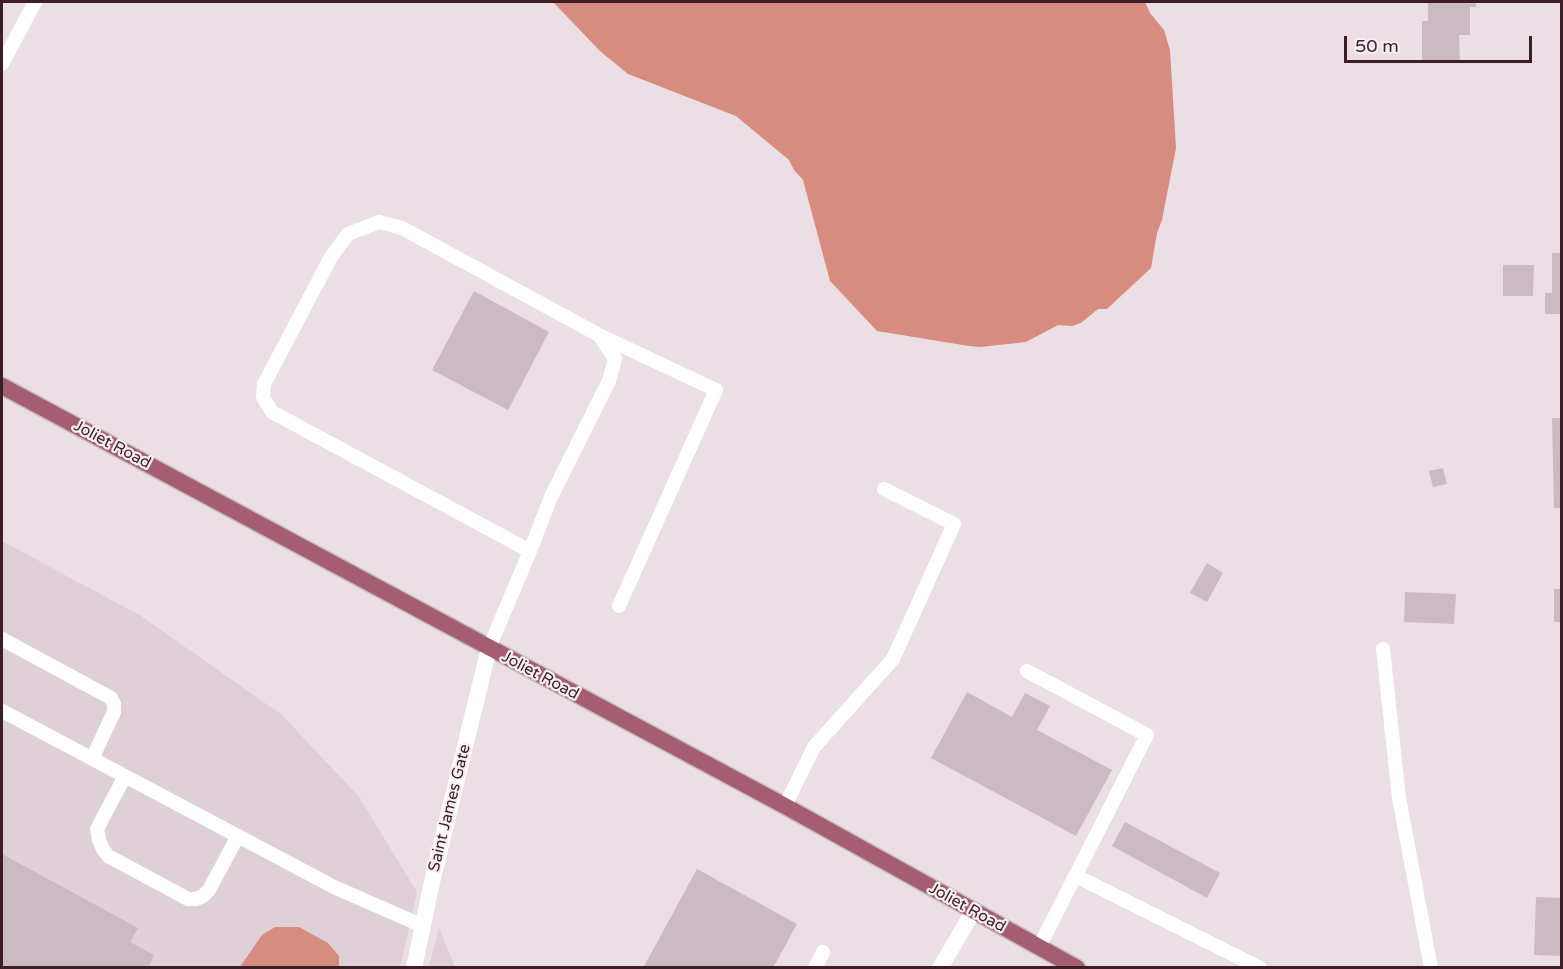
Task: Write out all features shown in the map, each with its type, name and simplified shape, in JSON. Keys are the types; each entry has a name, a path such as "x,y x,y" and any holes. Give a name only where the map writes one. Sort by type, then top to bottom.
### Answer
{"main road":[{"name":"Joliet Road","path":"2,386 785,806 1077,968"}],"street":[{"name":"Saint James Gate","path":"414,968 432,882 489,648"},
{"path":"940,968 973,912"}],"lane":[{"path":"2,64 35,2"},
{"path":"530,551 272,412 263,397 264,384 330,257 348,234 379,222 402,228 599,335 716,390 619,606"},
{"path":"489,648 551,497 609,381 615,359 599,335"},
{"path":"785,806 814,747 892,660 954,524 884,489"},
{"path":"2,639 111,698 114,712 92,759"},
{"path":"1383,649 1399,798 1431,968"},
{"path":"1028,671 1147,735 1039,947"},
{"path":"2,711 334,887 423,926"},
{"path":"125,776 98,829 103,849 108,856 188,899 196,899 209,890 238,836"},
{"path":"1076,876 1260,968"},
{"path":"815,968 823,952"}],"shaded area":[{"path":"553,2 1145,2 1150,13 1164,30 1170,50 1176,148 1151,268 1107,309 1098,309 1081,323 1072,326 1058,325 1026,342 980,347 877,331 830,281 803,180 789,160 736,116 628,74 600,51"},
{"path":"2,541 141,616 282,715 359,797 417,892 400,967 2,967"},
{"path":"275,927 299,927 328,943 339,956 339,967 240,967 262,935"},
{"path":"439,928 455,967 429,967"}],"building":[{"path":"1428,2 1476,2 1476,7 1470,7 1470,35 1459,35 1460,60 1422,60 1422,21 1428,21"},
{"path":"1552,253 1562,253 1562,314 1545,314 1545,293 1552,293"},
{"path":"1503,265 1534,265 1533,296 1503,296"},
{"path":"474,291 549,332 508,410 432,370"},
{"path":"1552,418 1562,418 1562,508 1554,508"},
{"path":"1443,468 1447,484 1433,487 1429,471"},
{"path":"1207,563 1223,573 1207,602 1190,593"},
{"path":"1554,589 1562,589 1562,622 1554,622"},
{"path":"1405,592 1456,594 1454,624 1404,622"},
{"path":"967,692 1012,717 1025,693 1050,706 1037,730 1112,770 1076,836 931,758"},
{"path":"1125,822 1220,873 1207,898 1112,846"},
{"path":"2,854 138,928 130,942 154,955 148,968 2,968"},
{"path":"697,869 797,924 773,968 643,968"},
{"path":"1536,897 1562,898 1562,956 1534,955"}]}
